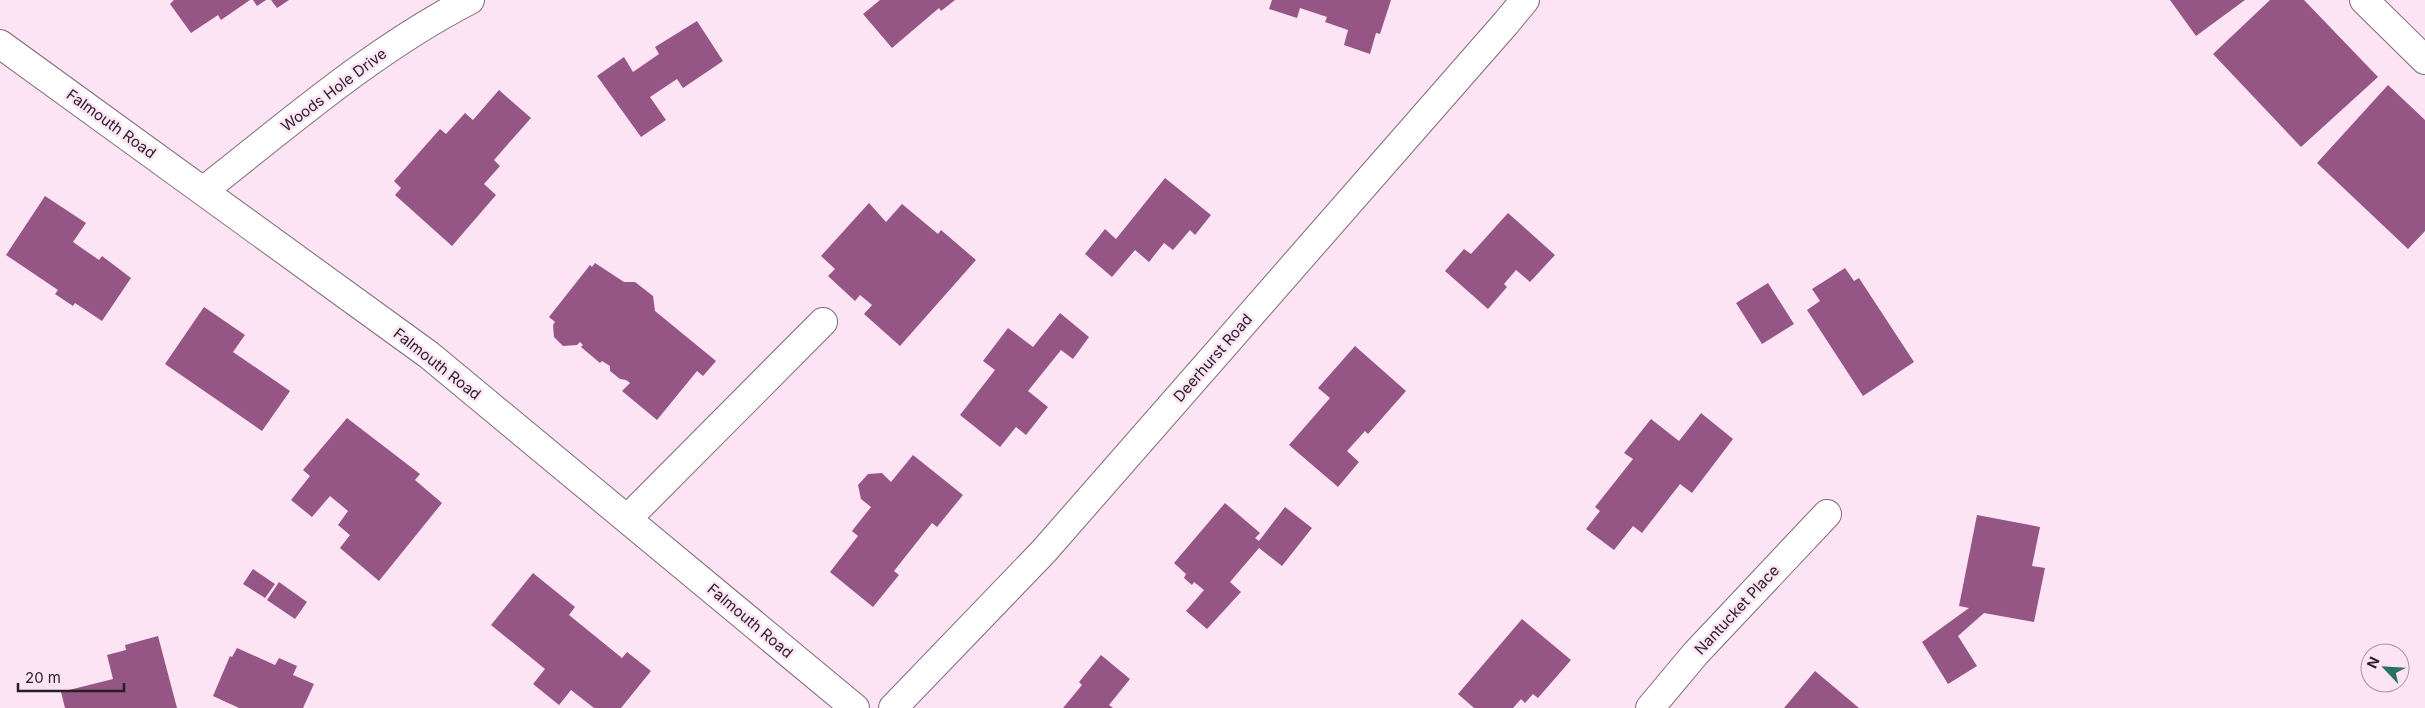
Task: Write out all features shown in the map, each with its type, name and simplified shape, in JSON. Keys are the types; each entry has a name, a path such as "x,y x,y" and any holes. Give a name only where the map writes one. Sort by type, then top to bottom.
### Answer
{"street":[{"name":"Woods Hole Drive","path":"204,190 376,56 442,14 470,0"},
{"name":"Deerhurst Road","path":"893,708 1044,551 1506,24 1524,0"},
{"path":"2364,0 2425,60"},
{"name":"Falmouth Road","path":"0,44 204,190 429,355 856,708"},
{"path":"627,519 823,322"},
{"name":"Nantucket Place","path":"1650,708 1696,654 1827,514"}],"building":[{"path":"174,0 250,0 221,20 218,15 191,33 170,4"},
{"path":"253,0 266,0 257,6"},
{"path":"271,0 289,0 277,8"},
{"path":"880,0 955,0 941,11 939,8 892,48 863,14"},
{"path":"1272,0 1391,0 1380,34 1376,33 1370,54 1344,45 1348,30 1325,22 1327,17 1300,8 1297,18 1269,9"},
{"path":"2170,0 2245,0 2196,36"},
{"path":"2270,0 2304,0 2378,77 2301,147 2213,54"},
{"path":"697,21 723,61 683,88 677,79 650,97 666,120 641,137 597,76 624,57 633,72 659,54 655,47"},
{"path":"2388,85 2425,120 2425,231 2408,249 2317,163"},
{"path":"499,90 531,118 494,160 500,166 484,184 496,195 452,246 395,195 401,188 394,181 440,129 446,134 465,113 473,120"},
{"path":"1165,178 1211,215 1195,235 1190,230 1173,250 1164,243 1149,262 1135,250 1112,277 1085,254 1105,229 1116,239"},
{"path":"45,196 86,223 73,242 99,260 102,256 131,278 102,321 75,303 73,306 55,294 58,290 6,255"},
{"path":"869,203 886,222 902,204 938,234 941,230 976,260 900,346 864,314 872,305 860,295 855,301 828,276 835,269 821,256"},
{"path":"1508,213 1555,255 1530,282 1516,270 1504,284 1507,287 1488,309 1445,271 1464,249 1471,254"},
{"path":"595,263 624,282 635,282 653,296 655,311 716,361 703,376 697,371 657,420 622,391 630,383 620,379 610,371 610,366 602,361 600,363 581,347 583,345 580,342 577,345 563,346 554,337 553,325 555,322 549,317 590,265 592,267"},
{"path":"1845,268 1854,281 1859,278 1914,362 1863,396 1807,310 1820,301 1812,289"},
{"path":"1768,283 1794,324 1762,344 1736,303"},
{"path":"204,307 245,335 233,352 290,391 262,431 165,364"},
{"path":"1060,313 1089,337 1073,359 1061,350 1028,391 1048,407 1026,435 1016,427 1000,447 960,415 995,370 983,361 1008,328 1033,347"},
{"path":"1355,346 1406,391 1368,434 1365,431 1347,451 1359,462 1338,487 1289,445 1330,398 1318,388"},
{"path":"1701,413 1733,439 1692,493 1680,484 1642,533 1633,526 1614,550 1586,529 1600,511 1595,507 1633,459 1624,453 1651,419 1679,441"},
{"path":"347,418 420,474 415,480 442,503 379,581 340,548 350,535 338,525 348,511 330,496 312,517 291,500 310,476 303,470"},
{"path":"913,455 963,495 937,527 932,523 894,571 899,575 873,607 830,572 858,536 852,531 871,507 861,499 858,485 868,474 882,473 891,482"},
{"path":"1225,503 1260,533 1255,538 1259,541 1285,507 1312,528 1282,566 1259,548 1230,582 1241,592 1207,629 1186,611 1204,590 1194,582 1192,585 1184,578 1186,574 1174,563"},
{"path":"1977,515 2040,527 2032,566 2045,568 2034,622 1984,613 1958,636 1977,666 1948,684 1922,642 1969,608 1959,606"},
{"path":"253,569 275,584 265,598 243,584"},
{"path":"533,573 575,607 569,615 622,658 627,652 651,671 621,708 594,708 571,690 559,705 533,684 545,669 491,625"},
{"path":"279,582 307,602 295,619 267,600"},
{"path":"1522,619 1571,660 1538,698 1533,694 1525,703 1521,699 1513,708 1474,708 1458,694"},
{"path":"158,636 177,708 65,708 61,692 113,679 107,655 126,650 125,645"},
{"path":"237,648 275,665 279,658 297,666 293,675 314,684 303,708 239,708 213,696 230,656 232,657"},
{"path":"1101,655 1130,679 1109,705 1113,708 1063,708 1082,685 1079,682"},
{"path":"1815,671 1859,708 1784,708"}]}
